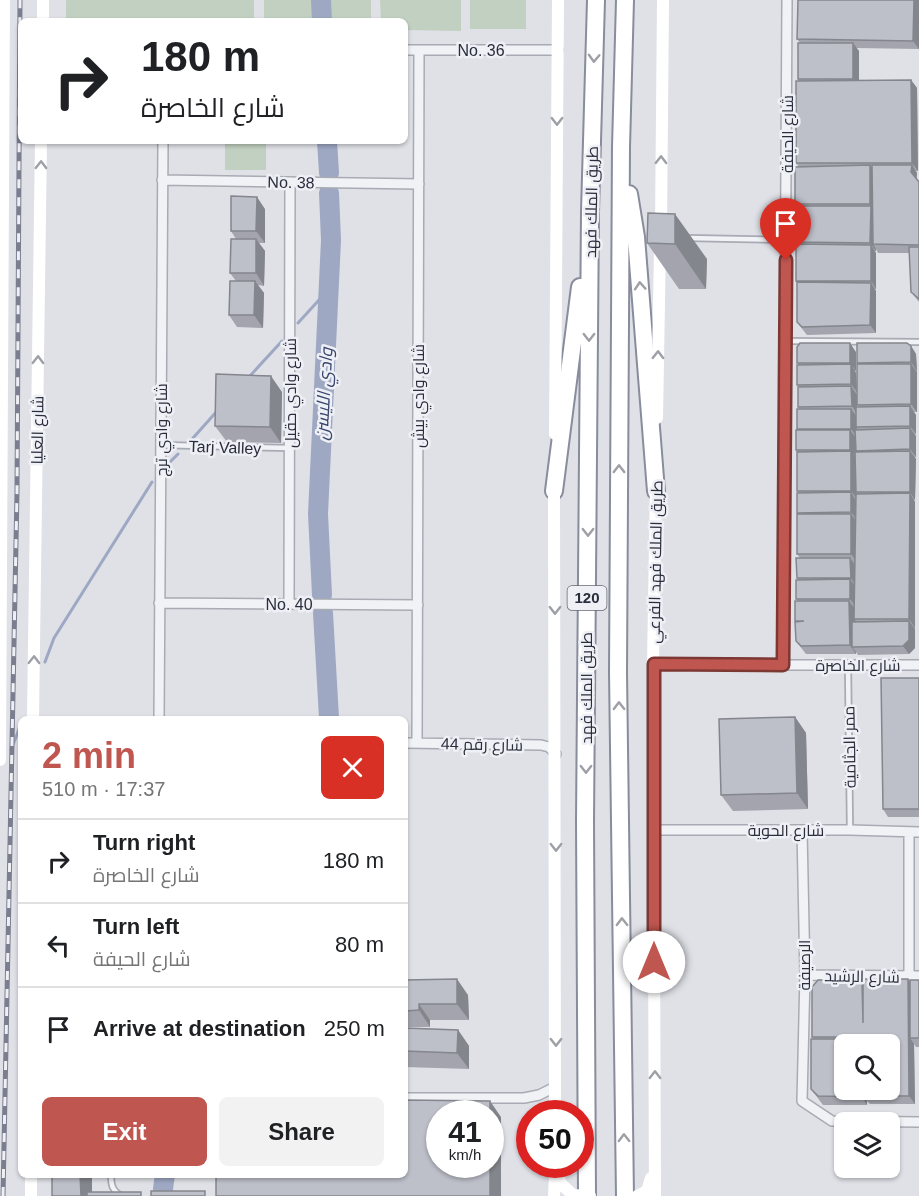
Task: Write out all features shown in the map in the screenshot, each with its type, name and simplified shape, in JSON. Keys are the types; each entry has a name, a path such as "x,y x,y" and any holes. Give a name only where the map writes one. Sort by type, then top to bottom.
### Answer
{"highway":[{"name":"طريق الملك فهد","path":"583,1196 590,212 596,0"},
{"name":"طريق الملك فهد","path":"625,0 621,147 618,672 625,1196"},
{"path":"621,147 636,237 656,491"},
{"path":"554,491 590,212"}],"main road":[{"path":"0,760 4,0"},
{"path":"43,0 43,18"},
{"path":"555,1100 554,491 558,0"},
{"name":"طريق الملك فهد الفرعي","path":"655,1196 654,664 663,0"},
{"name":"شارع العليا","path":"33,716 42,144"},
{"path":"637,1196 647,1191 655,1165"},
{"path":"31,1196 32,1178"},
{"path":"554,1196 555,1178"},
{"path":"559,1178 561,1184 583,1196"}],"street":[{"name":"شارع الحيفة","path":"783,665 787,0"},
{"name":"No. 36","path":"408,50 558,50"},
{"name":"شارع وادي بيش","path":"417,743 419,50"},
{"name":"شارع وادي ترج","path":"159,716 163,144"},
{"name":"No. 38","path":"162,180 419,184"},
{"name":"شارع وادي حقيل","path":"290,182 290,604"},
{"name":"No. 40","path":"159,603 418,605"},
{"name":"شارع الخاصرة","path":"654,664 919,665"},
{"name":"شارع رقم 44","path":"408,743 541,745 549,747 556,754"},
{"name":"شارع الحوية","path":"654,830 914,832"},
{"name":"الرصيفة","path":"802,830 805,975 802,1101 832,1121 919,1122"},
{"path":"914,832 914,976"},
{"name":"شارع الرشيد","path":"805,975 914,976"},
{"path":"408,1098 524,1098 539,1095 555,1087"}],"lane":[{"path":"683,238 787,240"},
{"path":"786,340 919,342"},
{"name":"Tarj Valley","path":"160,445 290,448"},
{"name":"ممر الجثامية","path":"848,665 850,830"},
{"path":"111,1178 115,1192 122,1196"}],"green space":[{"path":"66,0 254,0 254,18 66,18"},
{"path":"264,0 371,0 371,18 264,18"},
{"path":"380,0 461,0 461,31 408,30 408,18 381,18"},
{"path":"470,0 526,0 526,29 470,29"},
{"path":"225,144 266,144 266,170 225,170"}],"building":[{"path":"798,0 914,0 913,41 797,39"},
{"path":"798,43 853,43 853,79 798,79"},
{"path":"911,80 912,163 796,163 796,81"},
{"path":"870,165 870,204 795,204 795,167"},
{"path":"872,165 912,165 911,172 919,182 919,245 873,244"},
{"path":"231,196 257,197 256,231 231,231"},
{"path":"796,206 871,206 870,243 796,242"},
{"path":"648,213 675,214 675,244 647,243"},
{"path":"231,239 256,239 256,273 230,273"},
{"path":"796,244 871,245 871,281 796,281"},
{"path":"909,247 919,247 919,299 911,292"},
{"path":"230,281 255,281 254,315 229,315"},
{"path":"797,282 871,283 870,325 802,327 797,322"},
{"path":"800,343 850,343 850,363 797,363 797,347"},
{"path":"857,343 907,343 911,346 911,362 857,363"},
{"path":"851,364 851,384 797,385 797,365"},
{"path":"857,364 911,364 911,404 857,405"},
{"path":"216,374 271,376 270,427 215,426"},
{"path":"851,386 852,406 798,407 798,387"},
{"path":"910,406 910,426 856,427 856,407"},
{"path":"797,409 851,409 851,429 797,429"},
{"path":"910,428 910,449 856,451 855,430"},
{"path":"796,430 850,430 850,450 796,450"},
{"path":"851,451 851,491 797,491 797,452"},
{"path":"910,451 910,492 856,492 855,452"},
{"path":"851,492 851,512 797,513 797,493"},
{"path":"910,493 909,619 854,619 856,494"},
{"path":"797,514 851,514 851,554 797,554"},
{"path":"796,558 850,558 851,578 797,578"},
{"path":"850,579 850,599 796,599 796,580"},
{"path":"795,601 849,601 850,645 801,646 796,641 795,622 804,621 795,621"},
{"path":"909,621 909,640 903,646 852,647 852,622"},
{"path":"881,678 919,678 919,809 883,809"},
{"path":"795,717 797,793 721,795 719,719"},
{"path":"457,979 457,1004 419,1004 419,1010 408,1011 408,980"},
{"path":"863,979 908,979 909,1096 900,1096 900,1034 834,1034 834,1037 812,1037 812,987 818,980 862,980 863,1023"},
{"path":"910,980 919,980 919,1038 910,1038"},
{"path":"408,1028 458,1030 457,1053 408,1051"},
{"path":"811,1039 834,1039 834,1096 818,1096 811,1089"},
{"path":"408,1100 426,1100 426,1178 490,1178 490,1196 216,1196 216,1178 408,1178"},
{"path":"52,1178 80,1178 81,1196 52,1196"},
{"path":"151,1191 205,1191 205,1196 151,1196"},
{"path":"87,1192 141,1192 141,1196 87,1196"}],"waterway":[{"name":"وادي الليسن","path":"321,0 322,18"},
{"name":"وادي الليسن","path":"327,144 329,173"},
{"name":"وادي الليسن","path":"322,595 318,514 331,240 329,193"},
{"path":"298,323 329,289"},
{"path":"249,377 282,341"},
{"path":"193,438 218,410"},
{"path":"168,464 178,454"},
{"path":"45,662 54,638 152,482"},
{"name":"وادي الليسن","path":"323,613 329,716"},
{"path":"11,750 18,732"},
{"name":"وادي الليسن","path":"163,1189 164,1178"}],"railway":[{"path":"20,0 20,18"},
{"path":"3,1196 17,492 19,144"}],"route":[{"path":"654,962 654,664 783,665 786,260"}]}
